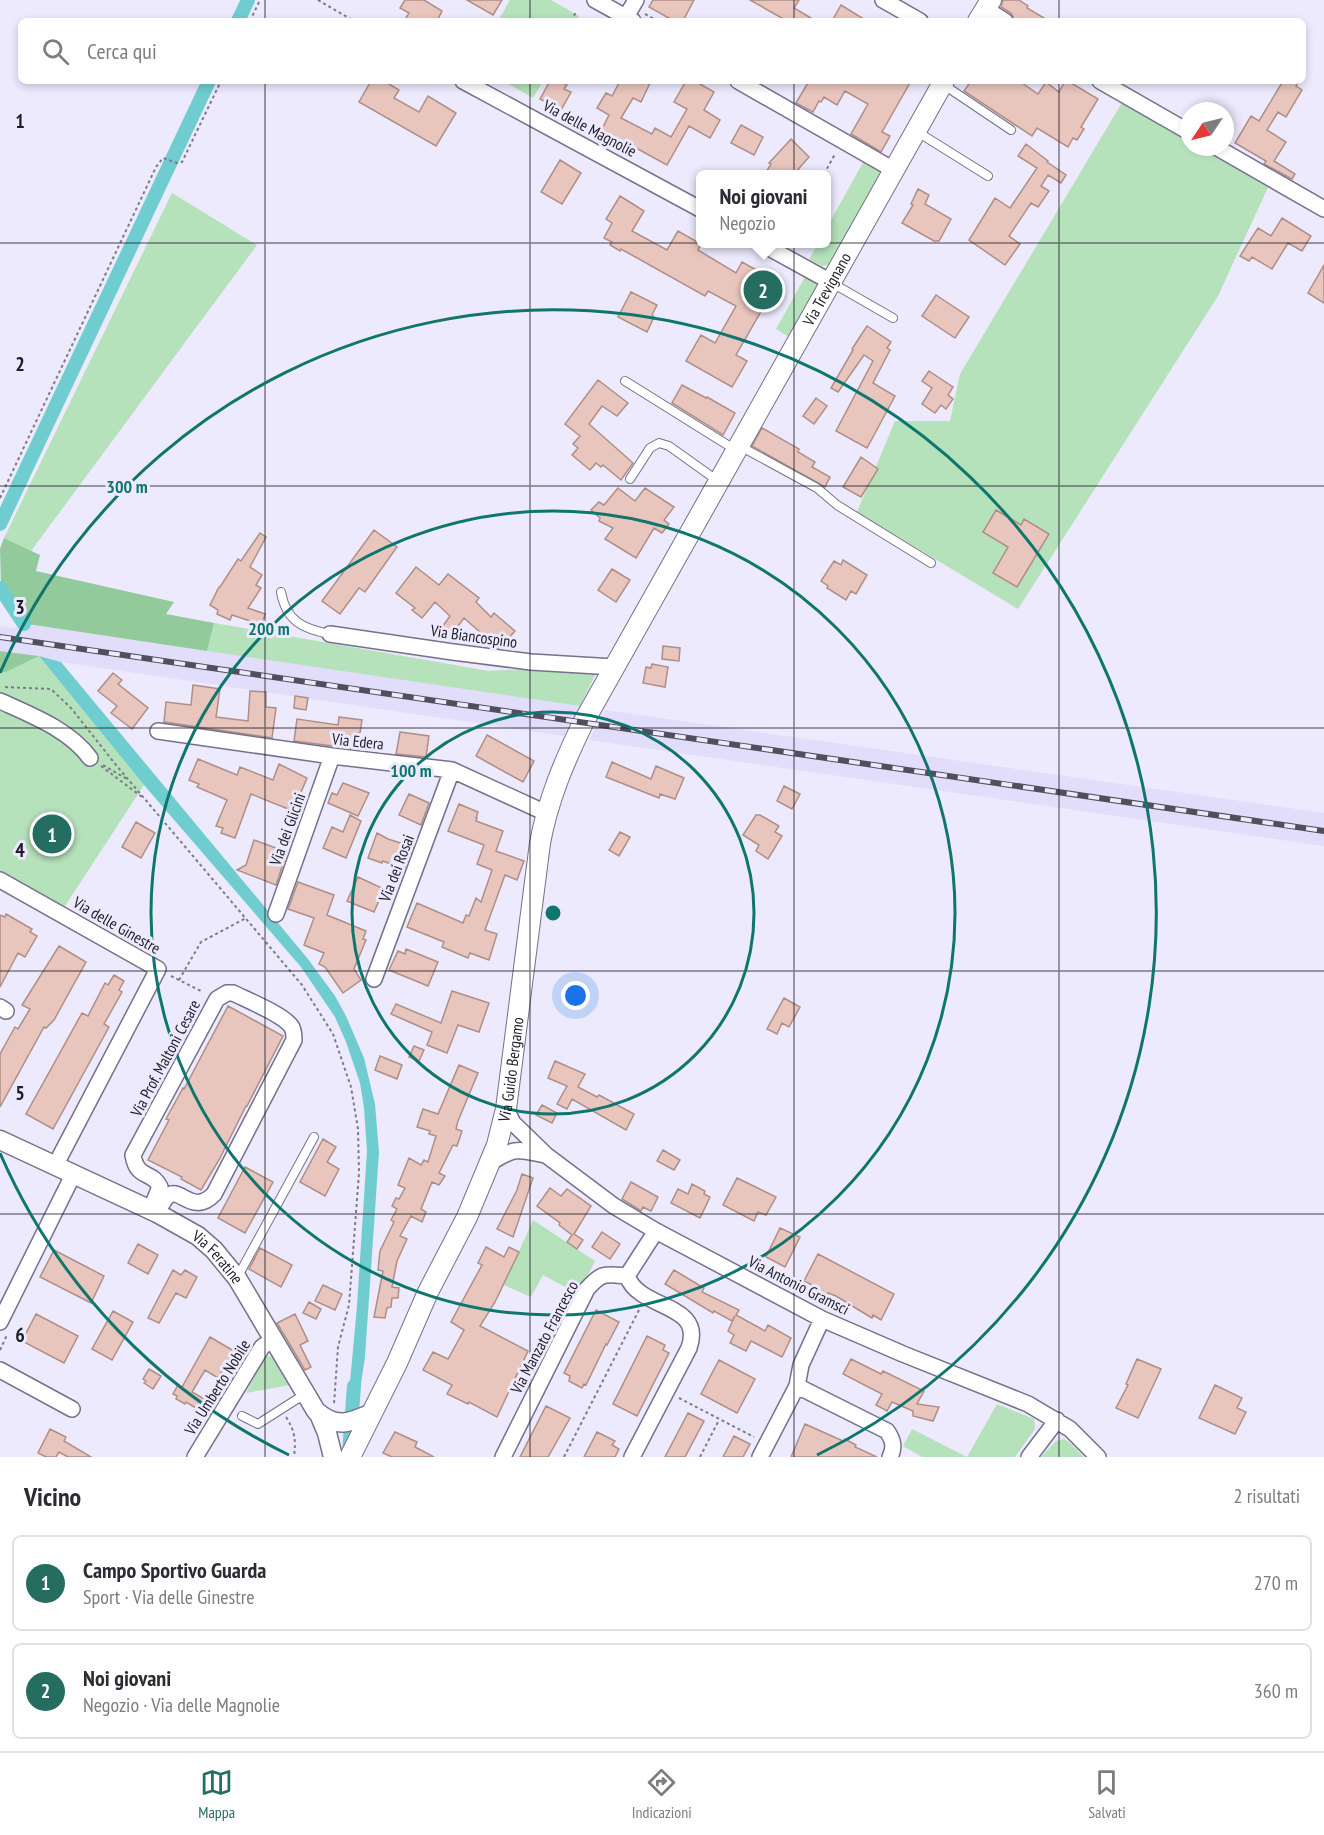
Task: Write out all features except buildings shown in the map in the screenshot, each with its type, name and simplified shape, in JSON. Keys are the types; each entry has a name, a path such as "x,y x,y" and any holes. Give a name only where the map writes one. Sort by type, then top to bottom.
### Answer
{"main road":[{"name":"Via Trevignano","path":"614,667 942,84"},
{"name":"Via Guido Bergamo","path":"356,1450 428,1292 467,1217 497,1145 506,1108 540,843 546,813 574,741 614,667"}],"street":[{"path":"595,0 628,18"},
{"path":"630,18 636,0"},
{"path":"883,0 915,18"},
{"path":"985,10 1000,18"},
{"name":"Via delle Magnolie","path":"469,84 696,207"},
{"path":"743,84 894,170"},
{"path":"1105,84 1180,127"},
{"path":"1232,156 1324,209"},
{"path":"771,248 831,282"},
{"name":"Via Biancospino","path":"330,634 520,660 614,667"},
{"path":"0,701 40,720 82,746 90,758"},
{"name":"Via Edera","path":"158,731 332,756 452,770 546,813"},
{"name":"Via dei Glicini","path":"276,914 332,756"},
{"name":"Via dei Rosai","path":"374,979 452,770"},
{"name":"Via delle Ginestre","path":"0,880 158,969"},
{"path":"54,1166 158,969"},
{"name":"Via Prof. Maltoni Cesare","path":"227,993 233,993 280,1017 290,1025 294,1032 294,1040 214,1194 201,1203 194,1203 180,1195 172,1194 167,1196 154,1212 160,1187 157,1182 140,1172 135,1166 133,1155 216,999 227,993"},
{"name":"Via Antonio Gramsci","path":"506,1108 513,1123 546,1155 614,1206 822,1319 1028,1404 1057,1420 1083,1441 1098,1457"},
{"name":"Via Feratine","path":"0,1140 154,1212 198,1236 214,1250 237,1278 325,1424"},
{"path":"490,1163 507,1152 521,1150 546,1155"},
{"path":"0,1322 73,1175"},
{"path":"632,1457 693,1336 692,1327 686,1318 636,1290 627,1276 656,1230"},
{"name":"Via Manzato Francesco","path":"503,1457 587,1289 598,1277 609,1274 627,1276"},
{"path":"764,1450 797,1386 801,1365 822,1319"},
{"name":"Via Umberto Nobile","path":"195,1457 262,1347 273,1339"},
{"path":"0,1370 72,1409"},
{"path":"797,1386 887,1431 893,1441 893,1452 890,1457"},
{"path":"325,1424 355,1421 372,1413"},
{"path":"1029,1457 1057,1420"},
{"path":"325,1424 336,1446 356,1450"},
{"path":"325,1424 333,1457"}],"lane":[{"path":"946,84 1011,130"},
{"path":"916,131 988,177"},
{"path":"831,282 893,318"},
{"path":"625,381 737,448 817,488 837,506 931,562"},
{"path":"630,479 650,448 659,443 669,446 718,481"},
{"path":"281,592 283,603 295,620 311,630 330,634"},
{"path":"237,1278 314,1137"},
{"path":"242,1416 258,1424 305,1394"}],"path":[{"path":"251,18 260,0"},
{"path":"318,0 349,18"},
{"path":"573,18 576,12"},
{"path":"0,498 156,167 165,158 177,164 184,159 220,84"},
{"path":"90,758 130,781"},
{"path":"90,758 147,801"},
{"path":"179,980 201,942 246,918"},
{"name":"Via delle Ginestre","path":"158,969 216,999"},
{"path":"564,1457 646,1296"},
{"path":"666,1392 719,1420 764,1450"},
{"path":"281,1409 294,1428 296,1442 294,1457"},
{"path":"700,1457 719,1420"}],"shaded area":[{"path":"510,0 551,0 579,16 578,18 500,18"},
{"path":"508,84 541,84 533,98"},
{"path":"1126,96 1180,129 1180,156 1225,156 1270,183 1218,296 1018,609 857,512 895,421 950,421 960,374"},
{"path":"865,159 878,167 883,178 834,264 822,266 809,259 816,248 831,248 831,220"},
{"path":"172,193 257,245 31,551 4,538"},
{"path":"806,275 822,286 792,339 776,329"},
{"path":"4,538 40,555 36,571 174,602 166,614 214,623 207,651 27,624 1,585 0,549"},
{"path":"214,623 489,671 538,668 596,673 580,706 207,651"},
{"path":"24,624 580,706 564,736 0,651 0,626 13,628"},
{"path":"0,651 39,656 0,673"},
{"path":"39,656 144,785 63,909 0,875 0,673"},
{"path":"39,656 61,662 308,959 335,996 364,1058 375,1104 379,1152 365,1357 358,1404 348,1404 367,1151 360,1083 346,1042 335,1017 301,967 144,785"},
{"path":"605,710 1324,813 1324,846 589,740"},
{"path":"533,1220 595,1261 578,1294 543,1275 531,1297 504,1285"},
{"path":"265,1357 274,1357 290,1385 246,1393"},
{"path":"997,1404 1034,1419 1035,1429 1015,1457 967,1457"},
{"path":"912,1429 967,1457 922,1457 903,1446"},
{"path":"1064,1439 1084,1457 1041,1457 1056,1441"}],"waterway":[{"path":"239,18 248,0"},
{"path":"0,524 208,84"},
{"path":"0,588 24,624"},
{"path":"349,1453 354,1386"}],"railway":[{"path":"0,637 1324,831"}],"place":[{"name":"Noi giovani","path":"763,290"},
{"name":"Campo Sportivo Guarda","path":"52,834"}]}
